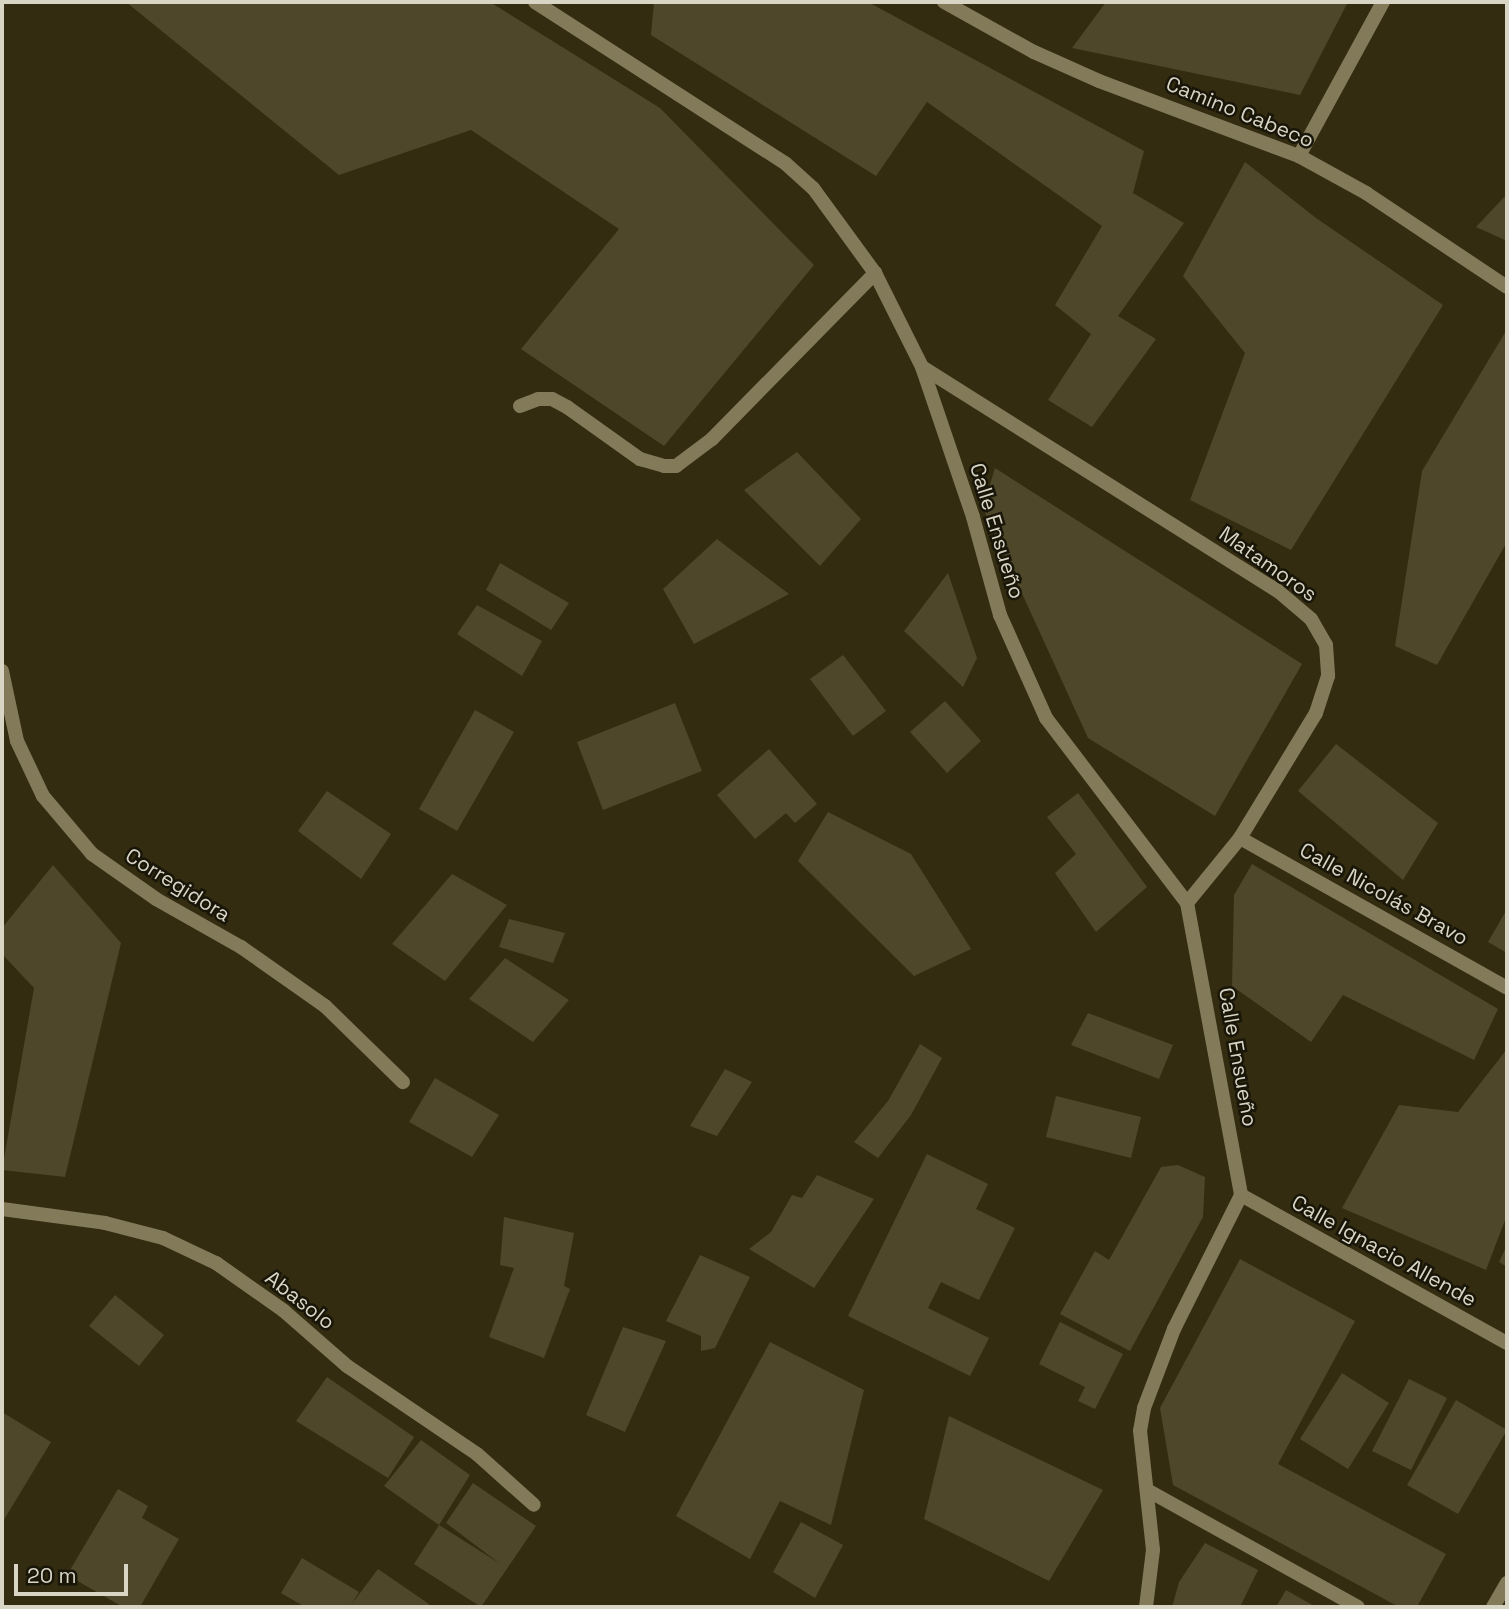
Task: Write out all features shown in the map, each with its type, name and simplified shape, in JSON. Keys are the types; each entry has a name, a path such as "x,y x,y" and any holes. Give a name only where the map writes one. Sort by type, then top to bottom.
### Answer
{"street":[{"name":"Calle Ensueño","path":"535,2 785,163 813,188 875,272 922,367 973,517 1000,615 1046,718 1187,903 1241,1195"},
{"name":"Camino Cabeco","path":"944,2 1045,57 1299,156 1366,193 1507,287"},
{"path":"1299,156 1383,2"},
{"path":"520,406 538,399 552,399 640,459 664,466 676,466 712,439 875,272"},
{"name":"Matamoros","path":"922,367 1278,591 1311,619 1326,645 1328,676 1317,713 1240,838 1187,903"},
{"name":"Corregidora","path":"2,671 17,741 43,796 92,854 156,899 241,947 325,1006 403,1082"},
{"name":"Calle Nicolás Bravo","path":"1240,838 1507,988"},
{"path":"1146,1607 1153,1550 1140,1432 1144,1408 1174,1329 1241,1195"},
{"name":"Calle Ignacio Allende","path":"1241,1195 1507,1343"},
{"name":"Abasolo","path":"2,1209 105,1223 163,1238 216,1264 284,1311 347,1366 477,1454 534,1505"},
{"path":"1147,1490 1358,1607"},
{"path":"1493,1607 1507,1583"}],"building":[{"path":"126,2 490,2 660,108 814,265 664,446 521,349 619,229 471,130 339,175"},
{"path":"654,2 868,2 1144,151 1133,193 1184,223 1118,316 1156,339 1092,427 1048,400 1091,334 1055,305 1102,226 927,102 876,176 651,35"},
{"path":"1106,2 1348,2 1300,95 1072,48"},
{"path":"1245,162 1316,218 1443,305 1291,550 1190,500 1245,353 1183,276"},
{"path":"1507,194 1507,241 1476,227"},
{"path":"1506,331 1507,542 1437,665 1395,646 1422,471"},
{"path":"797,452 861,519 820,566 744,490"},
{"path":"995,468 1302,664 1215,816 1088,738 983,508"},
{"path":"717,539 789,594 694,644 663,589"},
{"path":"500,563 569,603 551,630 486,590"},
{"path":"948,573 977,658 963,687 904,631"},
{"path":"477,605 542,641 522,676 457,634"},
{"path":"843,655 886,711 853,736 810,679"},
{"path":"945,701 981,741 947,773 910,732"},
{"path":"675,703 702,771 603,810 577,742"},
{"path":"475,710 514,732 457,831 419,809"},
{"path":"1336,744 1438,823 1403,880 1298,791"},
{"path":"769,749 817,804 795,823 786,813 755,839 717,795"},
{"path":"327,791 391,834 361,879 298,831"},
{"path":"1078,793 1147,887 1096,932 1055,873 1076,854 1047,817"},
{"path":"828,812 911,854 971,949 914,976 798,861"},
{"path":"1252,864 1498,1009 1474,1060 1343,995 1311,1042 1232,986 1234,895"},
{"path":"53,865 121,943 65,1177 2,1170 34,988 2,954 2,928"},
{"path":"452,874 507,905 445,981 392,944"},
{"path":"1507,909 1507,953 1488,942"},
{"path":"509,919 565,933 553,963 499,947"},
{"path":"505,958 569,1000 533,1042 469,999"},
{"path":"1088,1013 1173,1045 1159,1079 1071,1045"},
{"path":"920,1044 942,1058 911,1115 878,1158 854,1142 888,1101"},
{"path":"1507,1049 1507,1215 1486,1270 1342,1208 1399,1105 1458,1112"},
{"path":"725,1069 752,1082 717,1136 690,1126"},
{"path":"435,1078 499,1115 472,1157 409,1122"},
{"path":"1056,1096 1141,1117 1131,1158 1046,1137"},
{"path":"927,1154 988,1184 976,1209 1015,1228 979,1300 941,1282 928,1308 989,1338 970,1376 848,1316"},
{"path":"1178,1165 1205,1177 1203,1217 1130,1351 1060,1314 1095,1251 1109,1260 1161,1167"},
{"path":"817,1175 874,1199 814,1288 749,1249 771,1232 792,1195 802,1198"},
{"path":"504,1217 574,1233 564,1286 570,1289 544,1358 489,1337 514,1268 500,1265"},
{"path":"1507,1245 1507,1267 1499,1262"},
{"path":"700,1255 750,1277 715,1348 701,1351 701,1336 666,1321"},
{"path":"1240,1259 1355,1321 1278,1464 1446,1554 1417,1607 1399,1607 1173,1485 1160,1408"},
{"path":"115,1295 164,1335 139,1366 89,1326"},
{"path":"1060,1322 1123,1354 1095,1409 1078,1401 1085,1387 1039,1364"},
{"path":"623,1327 666,1341 625,1432 586,1415"},
{"path":"770,1342 864,1390 831,1525 780,1501 750,1559 676,1516"},
{"path":"1342,1373 1389,1403 1348,1469 1300,1439"},
{"path":"327,1377 414,1437 388,1478 296,1421"},
{"path":"1409,1379 1447,1398 1411,1470 1372,1451"},
{"path":"1456,1400 1507,1430 1458,1514 1407,1485"},
{"path":"2,1412 51,1442 2,1523"},
{"path":"949,1416 1103,1490 1049,1581 924,1519"},
{"path":"421,1440 470,1475 439,1525 384,1486"},
{"path":"473,1483 536,1526 481,1607 414,1564 439,1525 499,1563 446,1523"},
{"path":"118,1489 148,1506 142,1518 179,1539 140,1607 123,1607 67,1575"},
{"path":"801,1522 843,1545 815,1598 773,1572"},
{"path":"1205,1543 1258,1570 1240,1607 1172,1607 1179,1582"},
{"path":"302,1558 359,1592 351,1605 378,1569 429,1604 427,1607 305,1607 281,1593"},
{"path":"1286,1590 1316,1607 1276,1607"}]}
